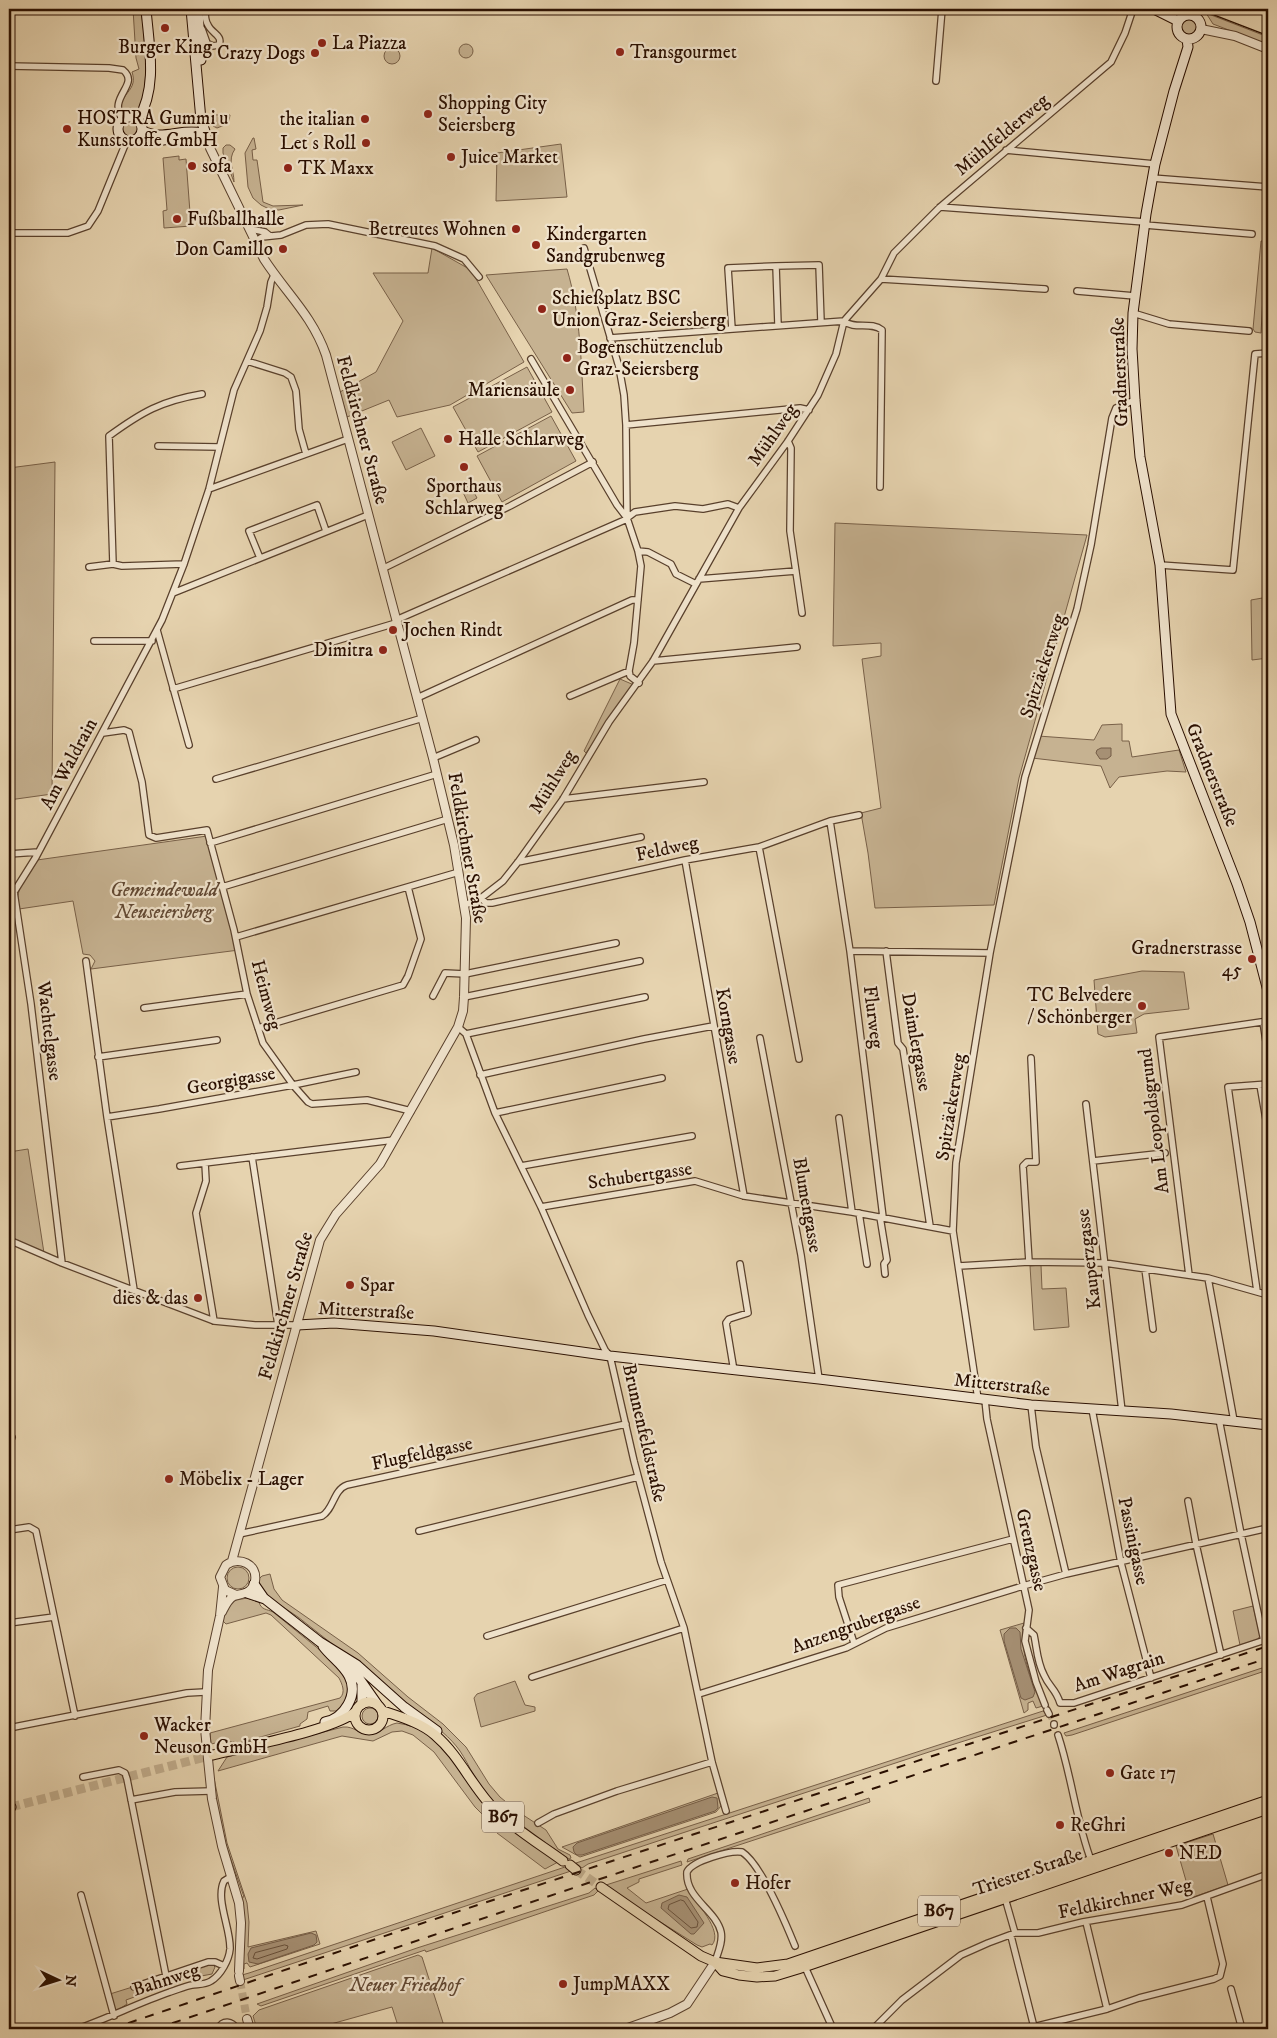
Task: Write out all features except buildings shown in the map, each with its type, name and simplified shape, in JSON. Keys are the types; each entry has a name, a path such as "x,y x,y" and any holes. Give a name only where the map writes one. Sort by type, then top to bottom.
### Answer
{"highway":[{"path":"1246,9 1268,17"},
{"path":"1219,10 1268,29"}],"main road":[{"path":"138,120 144,109 150,88 146,9"},
{"name":"Feldkirchner Straße","path":"191,9 201,120 206,134"},
{"name":"Feldkirchner Straße","path":"198,9 207,120 206,134"},
{"path":"1154,9 1178,21"},
{"path":"1195,13 1200,22 1201,29 1197,36 1188,40 1178,33 1178,21 1186,15 1195,13"},
{"name":"Gradnerstraße","path":"1188,40 1188,48 1174,91 1155,164 1145,223 1133,313 1132,349 1135,400 1140,456 1160,565 1172,717 1237,884 1250,922 1268,991"},
{"path":"138,120 130,118 123,120 119,127 119,132 127,140 163,140 206,134"},
{"path":"138,120 142,130 154,135 190,132 206,134"},
{"path":"137,139 142,130"},
{"name":"Mitterstraße","path":"298,1324 334,1322 434,1331 610,1356 1031,1405 1268,1424"},
{"path":"254,1584 265,1599 320,1642 356,1665 399,1703 441,1734 458,1755 468,1776"},
{"path":"247,1593 265,1599"},
{"path":"308,1731 339,1715 347,1707 352,1696 350,1676 329,1656 320,1642"},
{"path":"342,1656 380,1707 384,1720 382,1724"},
{"path":"358,1726 356,1721 364,1692 362,1682"},
{"name":"B67","path":"321,1728 351,1717 359,1708 370,1702 411,1721 436,1735 450,1750 487,1801 503,1816 570,1865"},
{"name":"B67","path":"214,1755 321,1728 353,1724 370,1731 379,1728 382,1724 395,1721 411,1721"},
{"name":"Triester Straße","path":"715,1962 723,1971 739,1975 775,1976 1005,1898 1268,1800"},
{"name":"Triester Straße","path":"715,1962 727,1962 757,1968 788,1964 1092,1864 1268,1809"},
{"name":"B67","path":"600,1886 702,1956 715,1962"}],"street":[{"path":"198,9 207,43 216,47 221,41 208,26 205,9"},
{"path":"936,81 942,9"},
{"name":"Mühlfelderweg","path":"844,321 882,279 894,253 901,244 940,207 1111,62 1125,33 1133,9"},
{"path":"1201,29 1234,36 1268,49"},
{"path":"9,66 109,68 123,70 128,76 128,85 119,98 117,107 123,120"},
{"name":"Feldkirchner Straße","path":"206,134 210,148 274,275 305,314 320,337 423,718 448,819 465,905 464,997 463,1012 458,1027 375,1171 336,1214 324,1232 311,1266 298,1324 266,1429 232,1561"},
{"path":"9,233 68,233 88,226 98,211 127,140"},
{"path":"1006,150 1155,164"},
{"path":"1152,178 1268,187"},
{"path":"940,207 1145,223 1252,234"},
{"path":"256,241 262,237 281,235 306,225 316,224 435,246 464,259 479,277"},
{"path":"250,229 265,232 270,236"},
{"path":"584,248 619,367 626,425 627,518"},
{"path":"732,329 728,268 819,265 821,322"},
{"path":"776,266 778,325"},
{"name":"Am Waldrain","path":"9,900 38,852 103,733 152,641 173,593 209,489 234,390 263,323 270,282 274,275"},
{"path":"882,279 1045,289"},
{"name":"Gradnerstraße","path":"1077,292 1135,296"},
{"path":"1133,313 1169,324 1249,331"},
{"path":"610,338 844,321 848,325 878,327 882,330 880,487"},
{"name":"Mühlweg","path":"465,905 481,898 503,881 518,862 563,799 610,722 654,661 740,508 788,441 830,371 844,321"},
{"path":"1160,565 1233,570 1255,354 1268,353"},
{"path":"531,359 627,518 638,551 641,574 629,671 630,676 639,683"},
{"path":"246,361 285,373 291,377 296,391 300,429 306,454"},
{"path":"113,564 109,436 132,419 165,402 202,394"},
{"name":"Spitzäckerweg","path":"959,1266 953,1231 956,1163 990,953 1025,776 1079,600 1091,545 1112,418 1116,408 1135,400"},
{"path":"626,425 800,408 808,410"},
{"path":"209,489 348,439"},
{"path":"788,441 791,448 790,531 802,612"},
{"path":"158,446 219,447"},
{"path":"382,569 510,506 592,462"},
{"path":"174,689 396,621 627,518 635,512 675,506 703,509 728,504 740,508"},
{"path":"260,558 249,531 317,505 326,531"},
{"path":"173,593 368,515"},
{"path":"638,551 648,552 671,564 676,574 698,582 796,571"},
{"path":"89,567 113,564 122,566 184,564"},
{"path":"417,698 632,600 638,600"},
{"path":"157,630 189,745"},
{"path":"94,641 152,641"},
{"path":"654,661 797,648"},
{"path":"570,696 629,671"},
{"path":"216,779 423,718"},
{"name":"Heimweg","path":"103,733 124,730 129,732 142,782 149,835 156,838 207,830 236,937 247,994 258,1028 266,1049 293,1085"},
{"name":"Feldkirchner Straße","path":"433,758 476,740"},
{"path":"210,843 437,774"},
{"path":"563,799 704,782"},
{"name":"Feldweg","path":"481,898 486,903 492,903 685,860 759,847 830,821 859,815"},
{"path":"222,887 448,819"},
{"name":"Flurweg","path":"830,821 850,951 887,1260 884,1264 885,1274"},
{"path":"518,862 641,837"},
{"path":"759,847 799,1059"},
{"path":"9,854 38,852"},
{"name":"Korngasse","path":"685,860 744,1196"},
{"path":"236,937 459,872"},
{"path":"258,1028 403,985 421,939 408,887"},
{"name":"Wachtelgasse","path":"14,892 31,1004 62,1263"},
{"path":"9,912 16,910"},
{"path":"433,996 445,973 465,974 616,943"},
{"path":"850,951 990,953"},
{"name":"Daimlergasse","path":"886,951 898,1043 903,1049 930,1226"},
{"path":"464,997 640,961"},
{"path":"86,962 106,1117 134,1290"},
{"path":"144,1008 247,994"},
{"path":"466,1034 645,997"},
{"name":"Am Leopoldsgrund","path":"1189,1275 1159,1037 1266,1021 1267,1048"},
{"path":"480,1075 713,1026"},
{"name":"Brunnenfeldstraße","path":"458,1027 466,1034 495,1113 541,1207 588,1315 605,1350 610,1356 638,1477 661,1562 684,1628 712,1762 726,1811"},
{"name":"Blumengasse","path":"760,1038 792,1203 819,1379"},
{"path":"98,1057 217,1040"},
{"path":"1029,1262 1023,1166 1027,1162 1036,1162 1031,1058"},
{"path":"293,1085 356,1072"},
{"path":"495,1113 662,1078"},
{"path":"1257,1291 1228,1087 1268,1084"},
{"name":"Georgigasse","path":"106,1117 293,1085 312,1104 367,1100 411,1111"},
{"path":"1260,1085 1268,1131"},
{"name":"Kauperzgasse","path":"1086,1104 1122,1411"},
{"path":"839,1118 852,1212"},
{"path":"521,1166 692,1136"},
{"path":"180,1166 394,1140"},
{"path":"1093,1161 1165,1153"},
{"path":"252,1157 278,1326"},
{"path":"205,1163 206,1181 196,1214 214,1320"},
{"name":"Schubertgasse","path":"541,1207 695,1181 744,1196 859,1213 953,1231"},
{"path":"859,1213 867,1264"},
{"name":"Mitterstraße","path":"9,1240 62,1263 214,1320 239,1324 278,1326 298,1324"},
{"path":"959,1266 1029,1262 1105,1263 1208,1278 1268,1295"},
{"path":"734,1371 726,1323 729,1319 748,1314 740,1264"},
{"name":"Grenzgasse","path":"959,1266 981,1399 1029,1610 1026,1628 1026,1648 1047,1710"},
{"path":"1145,1269 1153,1329"},
{"path":"1208,1278 1234,1421"},
{"path":"1031,1405 1036,1447 1066,1574"},
{"name":"Passinigasse","path":"1092,1409 1121,1563 1151,1678"},
{"path":"1218,1419 1240,1534 1266,1640"},
{"name":"Flugfeldgasse","path":"240,1534 322,1516 328,1511 340,1488 347,1486 626,1424"},
{"path":"419,1531 638,1477"},
{"path":"1188,1500 1221,1655"},
{"path":"9,1530 30,1528 36,1531 75,1716"},
{"name":"Anzengrubergasse","path":"699,1694 846,1648 886,1628 1023,1586 1066,1574 1268,1528"},
{"name":"Feldkirchner Straße","path":"240,1534 243,1561"},
{"path":"854,1643 838,1596 838,1585 1013,1539"},
{"path":"220,1616 228,1601 236,1595 247,1593 254,1584 253,1569 243,1561 232,1561 224,1567 221,1574 220,1581 223,1587 227,1592 236,1595"},
{"path":"487,1636 667,1580"},
{"path":"223,1587 220,1616 211,1650 205,1692 204,1730 210,1790 220,1837 238,1897 241,1916 239,1976"},
{"path":"9,1622 54,1617"},
{"path":"532,1677 684,1628"},
{"name":"Am Wagrain","path":"1026,1628 1034,1635 1042,1671 1045,1678 1056,1690 1060,1703 1074,1703 1266,1640"},
{"path":"9,1728 187,1693 205,1692"},
{"path":"1058,1735 1092,1864"},
{"path":"538,1823 554,1814 608,1794 712,1762"},
{"path":"83,1777 116,1770 122,1771 127,1779 166,1976"},
{"path":"131,1800 175,1792 210,1790"},
{"path":"625,2029 670,2013 687,2004 715,1962 720,1945 721,1932 688,1881 687,1872 694,1864 731,1852 742,1852 752,1862 784,1918 795,1946"},
{"name":"Feldkirchner Weg","path":"873,2029 902,2000 961,1955 1013,1934 1038,1933 1086,1922 1182,1905 1268,1874"},
{"name":"Bahnweg","path":"77,2029 114,2016 132,2006 190,1985 208,1983 214,1979 224,1966 229,1955 230,1943 222,1886 224,1881 232,1876"},
{"path":"81,1895 114,2016"},
{"path":"1025,2029 1107,2009 1139,1998 1220,1976 1223,1964 1207,1897"},
{"path":"1005,1898 1034,2027"},
{"path":"1086,1922 1107,2009"},
{"path":"134,1986 208,1962 215,1962 224,1966"},
{"path":"805,1967 833,2029"},
{"path":"1231,1989 1242,2029"},
{"path":"247,2019 250,2029"},
{"path":"218,2029 227,2022 232,2023 237,2029"}],"green space":[{"path":"133,9 141,9 146,67 143,99 138,109 127,113 121,107 122,102 133,83 132,72 139,69 136,58"},
{"path":"1206,13 1268,37 1268,45 1213,24"},
{"path":"1189,18 1195,21 1198,27 1195,33 1189,36 1183,33 1180,27 1183,21"},
{"path":"466,44 471,46 473,51 471,56 466,58 461,56 459,51 461,46"},
{"path":"389,48 395,48 400,53 398,62 389,64 384,59 384,53"},
{"path":"212,115 230,115 226,124 217,128 213,126"},
{"path":"130,120 136,123 139,129 136,135 130,138 124,135 121,129 124,123"},
{"path":"253,138 256,149 252,150 253,160 257,160 263,202 273,206 303,205 271,210 253,198 248,187 245,153"},
{"path":"561,144 567,197 496,201 497,153"},
{"path":"226,145 230,145 235,149 231,157 234,182 223,153 223,148"},
{"path":"179,156 179,160 186,159 191,226 164,228 163,211 167,210 163,158"},
{"path":"1261,241 1266,241 1261,333 1255,332 1253,329"},
{"path":"432,248 471,270 524,362 450,405 397,417 389,400 347,417 340,392 376,372 403,321 373,273 428,273"},
{"name":"Schießplatz BSC Union Graz-Seiersberg","path":"567,269 578,322 584,412 572,413 486,275"},
{"path":"527,367 552,412 478,452 453,407"},
{"path":"551,416 576,461 502,502 477,456"},
{"path":"421,428 435,456 406,470 392,442"},
{"path":"55,462 52,794 9,800 9,468"},
{"path":"470,485 477,498 468,503 462,490"},
{"path":"835,523 1087,535 1019,778 994,905 875,908 861,813 881,808 862,659 881,656 881,643 833,646"},
{"path":"1268,597 1268,658 1252,660 1251,600"},
{"path":"620,679 634,685 586,753 584,751"},
{"path":"1122,724 1122,741 1129,741 1132,757 1179,750 1186,772 1167,771 1119,777 1110,788 1101,766 1032,758 1038,736 1094,740 1102,725"},
{"name":"Gemeindewald Neuseiersberg","path":"207,836 239,950 91,969 95,961 90,955 83,954 73,901 19,909 18,895 22,883 37,860"},
{"name":"TC Belvedere / Schönberger","path":"1142,971 1184,972 1189,1009 1144,1014 1135,1019 1137,1033 1105,1037 1098,1034 1094,980"},
{"path":"28,1149 44,1253 9,1237 9,1152"},
{"path":"1041,1265 1042,1289 1066,1288 1069,1327 1034,1330 1030,1266"},
{"path":"234,1567 242,1567 249,1574 249,1582 242,1589 234,1589 227,1582 227,1574"},
{"path":"270,1574 274,1589 282,1600 358,1653 408,1697 443,1724 466,1747 489,1784 500,1797 546,1830 558,1849 570,1855 571,1858 569,1859 506,1815 488,1797 460,1751 443,1733 298,1617 258,1588 258,1580 262,1576"},
{"path":"247,1598 259,1602 263,1608 273,1612 331,1659 347,1677 349,1694 339,1711 330,1711 328,1706 308,1712 307,1719 300,1726 239,1743 225,1741 211,1744 210,1733 340,1698 343,1693 339,1678 271,1615 266,1613 226,1624 222,1620 232,1601"},
{"path":"1253,1606 1260,1636 1257,1640 1240,1645 1233,1611"},
{"path":"1024,1623 1023,1644 1027,1666 1043,1706 1036,1708 1033,1701 1028,1703 1028,1710 1024,1713 1000,1630"},
{"path":"1268,1666 1268,1670 1072,1735 1066,1736 1064,1733"},
{"path":"515,1681 525,1705 535,1707 535,1711 481,1727 474,1698 477,1694"},
{"path":"367,1708 373,1708 378,1713 376,1722 367,1724 362,1719 362,1713"},
{"path":"1043,1711 1047,1715 588,1864 582,1868 576,1863"},
{"path":"397,1723 414,1727 439,1745 491,1812 558,1862 545,1869 497,1833 499,1831 475,1807 434,1752 413,1735 402,1731 392,1732 373,1741 342,1736 218,1771 227,1757 343,1727 370,1734 377,1733"},
{"path":"214,1778 227,1843 247,1903 249,1922 248,1947 316,1931 320,1944 250,1967 247,1963 244,1964 244,1969 242,1970 244,1916 241,1897 244,1897 223,1837 214,1791"},
{"path":"718,1793 721,1806 716,1812 580,1857 562,1847"},
{"path":"869,1798 870,1802 687,1862 688,1859"},
{"path":"1213,1834 1228,1885 1191,1898 1176,1846"},
{"path":"681,1861 682,1865 639,1879 639,1882 627,1888 646,1903 688,1889 712,1925 715,1939 712,1945 702,1947 697,1945 632,1904 606,1885"},
{"path":"565,1867 571,1871 243,1980 242,1975"},
{"path":"595,1888 598,1891 594,1895 261,2006 257,2004 417,1948 589,1893"},
{"name":"Neuer Friedhof","path":"418,1955 422,1957 445,2029 399,2029 392,2007 313,2029 257,2029 253,2016 259,2010"},
{"path":"206,1964 212,1964 215,1967 212,1974 196,1977 195,1975 126,2000 127,2004 118,2010 115,2009 110,1994"}],"water":[{"path":"1101,748 1111,748 1111,756 1107,759 1100,759 1096,753"},
{"path":"1010,1628 1016,1628 1020,1632 1021,1649 1035,1692 1033,1697 1025,1700 1021,1698 1004,1641 1004,1634"},
{"path":"712,1797 717,1798 718,1808 715,1811 582,1855 577,1855 574,1852 573,1847 577,1843"},
{"path":"679,1895 687,1897 704,1923 694,1934 691,1934 661,1908 662,1903"},
{"path":"311,1933 316,1935 317,1942 314,1945 258,1964 249,1962 248,1954 251,1948"}],"tunnel":[{"path":"1049,1714 1054,1724"},
{"path":"11,1807 213,1755"},
{"path":"576,1870 601,1887"},
{"path":"240,1981 247,2019"}],"railway":[{"path":"111,2029 429,1921 1268,1646"},
{"path":"155,2029 588,1883 1268,1658"}],"place":[{"name":"Burger King","path":"165,28"},
{"name":"La Piazza","path":"322,43"},
{"name":"Transgourmet","path":"620,52"},
{"name":"Crazy Dogs","path":"315,53"},
{"name":"Shopping City Seiersberg","path":"428,114"},
{"name":"the italian","path":"365,119"},
{"name":"HOSTRA Gummi u Kunststoffe GmbH","path":"67,129"},
{"name":"Let ́s Roll","path":"366,143"},
{"name":"Juice Market","path":"451,157"},
{"name":"sofa","path":"192,166"},
{"name":"TK Maxx","path":"288,168"},
{"name":"Fußballhalle","path":"177,219"},
{"name":"Betreutes Wohnen","path":"516,229"},
{"name":"Kindergarten Sandgrubenweg","path":"536,245"},
{"name":"Don Camillo","path":"283,249"},
{"name":"Schießplatz BSC Union Graz-Seiersberg","path":"542,309"},
{"name":"Bogenschützenclub Graz-Seiersberg","path":"567,358"},
{"name":"Mariensäule","path":"570,390"},
{"name":"Halle Schlarweg","path":"448,439"},
{"name":"Sporthaus Schlarweg","path":"464,467"},
{"name":"Jochen Rindt","path":"393,630"},
{"name":"Dimitra","path":"383,650"},
{"name":"Gradnerstrasse 45","path":"1252,959"},
{"name":"TC Belvedere / Schönberger","path":"1142,1006"},
{"name":"Spar","path":"350,1285"},
{"name":"dies & das","path":"198,1298"},
{"name":"Möbelix - Lager","path":"169,1479"},
{"name":"Wacker Neuson GmbH","path":"144,1736"},
{"name":"Gate 17","path":"1110,1773"},
{"name":"ReGhri","path":"1060,1825"},
{"name":"NED","path":"1169,1853"},
{"name":"Hofer","path":"735,1883"},
{"name":"JumpMAXX","path":"563,1984"}]}
